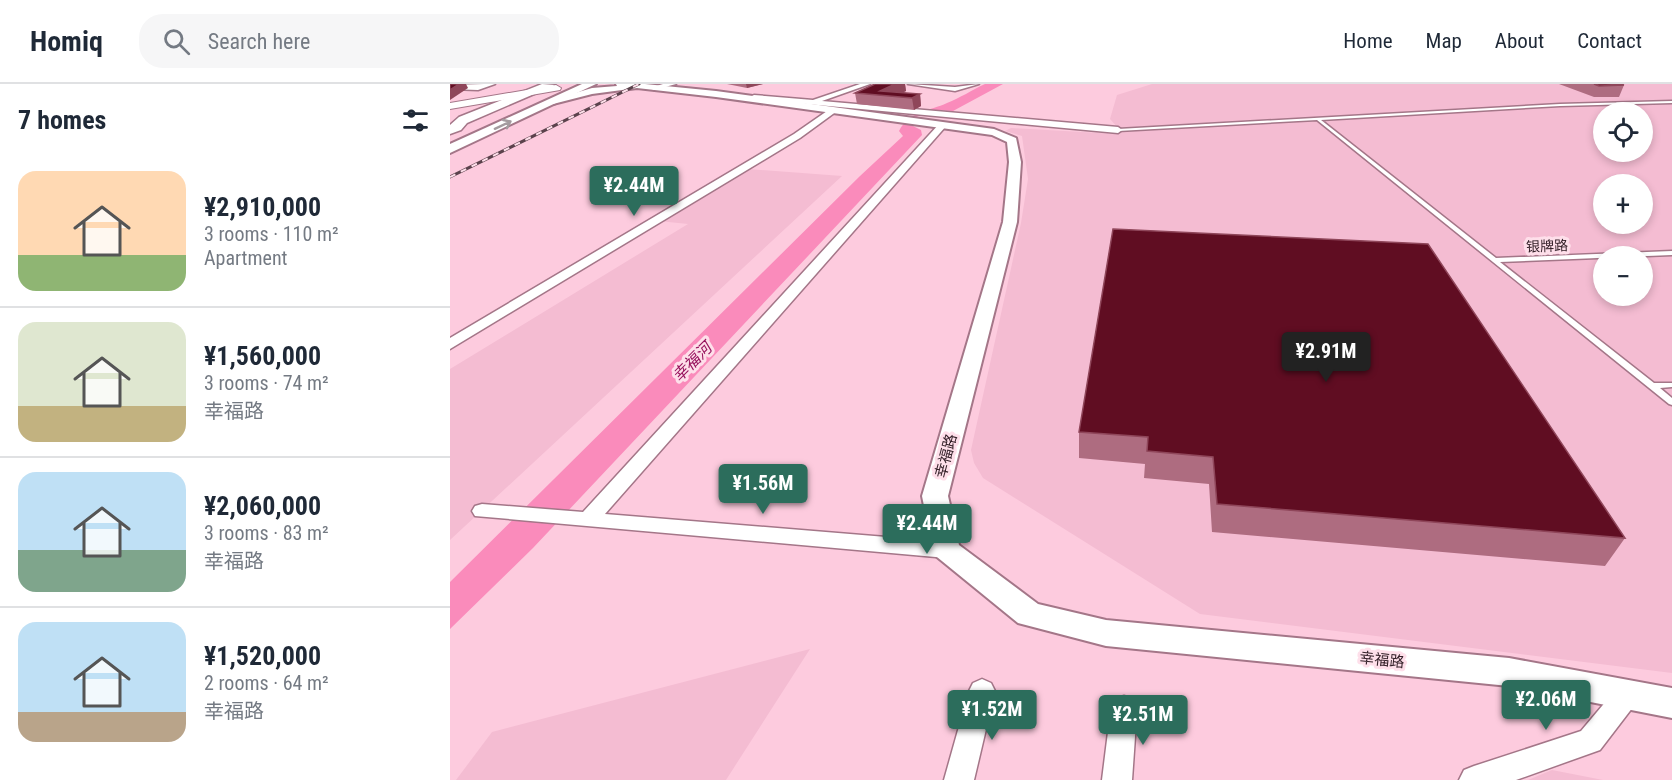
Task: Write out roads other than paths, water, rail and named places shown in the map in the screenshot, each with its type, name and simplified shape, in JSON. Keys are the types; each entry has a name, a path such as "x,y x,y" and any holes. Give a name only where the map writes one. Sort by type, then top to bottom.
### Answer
{"highway":[{"path":"450,149 591,84"},
{"path":"456,129 554,85"}],"main road":[{"path":"450,106 525,93 554,85"},
{"path":"456,129 525,93"},
{"path":"450,113 463,117 456,129"}],"street":[{"path":"478,88 492,84"},
{"path":"809,103 867,84"},
{"path":"911,84 955,88 975,84"},
{"name":"幸福路","path":"554,101 592,91 654,85 994,132 1012,140 1015,162 1010,222 935,496 947,550 1029,614 1106,633 1509,672 1672,704"},
{"path":"450,87 502,90"},
{"path":"716,93 1118,130"},
{"path":"450,344 797,136 833,111"},
{"path":"582,519 943,125"},
{"path":"491,512 947,550"},
{"path":"959,780 982,691"},
{"path":"1474,780 1590,741 1627,695"},
{"path":"1118,780 1124,708"}],"lane":[{"path":"1118,130 1560,105 1672,102"},
{"path":"1318,119 1672,402"},
{"name":"银牌路","path":"1495,260 1672,253"},
{"path":"1652,386 1672,385"}],"water":[{"name":"幸福河","path":"985,84 1003,84 953,111 928,110 907,123 921,130 922,135 533,548 450,629 450,582 903,136 899,131 908,119 920,112 952,101"}],"railway":[{"path":"450,177 639,84"}]}
